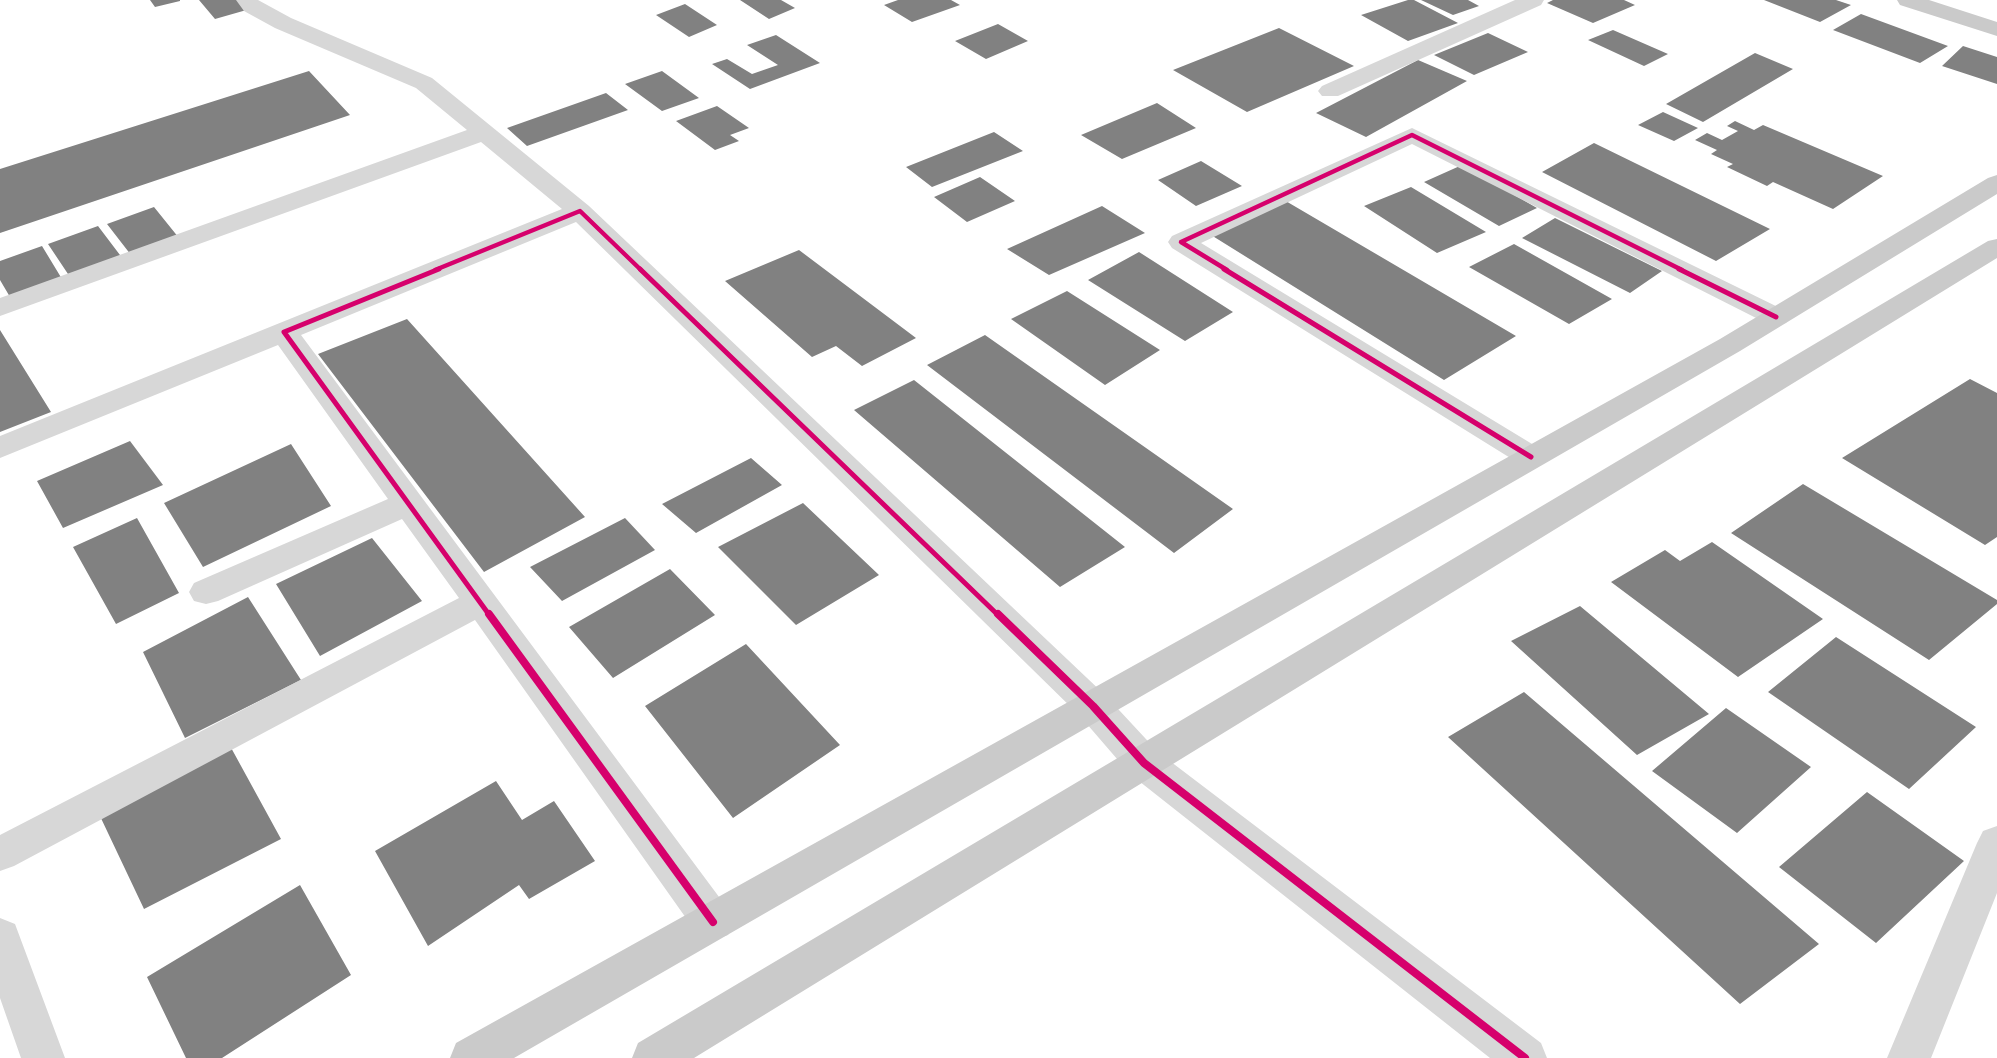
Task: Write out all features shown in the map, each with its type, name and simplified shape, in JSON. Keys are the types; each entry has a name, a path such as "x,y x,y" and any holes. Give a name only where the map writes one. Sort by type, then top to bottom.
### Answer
{"main road":[{"path":"1908,0 1997,29"},
{"path":"472,1058 1776,317 1997,183"},
{"path":"654,1058 1997,247"}],"street":[{"path":"247,0 252,6 283,23 424,83 482,133 580,211 1093,706 1143,762 1525,1058"},
{"path":"1330,91 1533,0"},
{"path":"0,308 482,133"},
{"path":"1532,457 1181,242 1412,135 1776,317"},
{"path":"0,448 580,211"},
{"path":"284,332 713,922"},
{"path":"206,592 408,503"},
{"path":"0,854 480,602"},
{"path":"1909,1058 1997,843"},
{"path":"0,937 43,1058"}],"building":[{"path":"150,0 180,0 180,1 155,7"},
{"path":"199,0 242,0 250,9 215,19"},
{"path":"740,0 781,0 795,8 769,19"},
{"path":"898,0 951,0 960,5 912,22 884,5"},
{"path":"1414,0 1458,23 1408,41 1361,15"},
{"path":"1421,0 1468,0 1479,6 1453,15"},
{"path":"1553,0 1624,0 1635,5 1593,23 1547,3"},
{"path":"1764,0 1836,0 1851,5 1820,22"},
{"path":"685,4 717,25 689,37 656,15"},
{"path":"1861,14 1948,46 1920,63 1833,30"},
{"path":"998,24 1028,41 986,59 955,41"},
{"path":"1279,28 1354,66 1247,112 1173,70"},
{"path":"1613,30 1668,54 1644,66 1588,40"},
{"path":"1488,33 1528,52 1474,75 1434,55"},
{"path":"776,35 820,63 750,89 712,64 727,59 752,74 778,65 747,45"},
{"path":"1963,46 1997,57 1997,84 1942,66"},
{"path":"1755,53 1793,69 1703,122 1666,104"},
{"path":"1418,60 1467,81 1366,137 1316,113"},
{"path":"309,71 350,115 0,233 0,169"},
{"path":"662,71 699,98 662,111 625,84"},
{"path":"606,93 628,110 527,146 507,128"},
{"path":"1157,103 1196,128 1122,159 1081,135"},
{"path":"717,106 749,128 730,135 739,141 715,150 676,121"},
{"path":"1663,112 1698,128 1674,141 1638,125"},
{"path":"1735,121 1754,130 1763,125 1883,176 1833,209 1773,182 1767,186 1727,167 1733,164 1711,154 1717,150 1695,140 1707,133 1722,140 1738,131 1727,126"},
{"path":"994,132 1023,151 932,187 906,167"},
{"path":"1594,143 1770,229 1716,261 1542,172"},
{"path":"1201,161 1242,186 1196,206 1158,180"},
{"path":"1462,165 1537,208 1499,226 1424,182"},
{"path":"980,177 1015,201 967,222 934,197"},
{"path":"1411,187 1486,232 1437,253 1364,206"},
{"path":"1284,200 1516,336 1444,380 1211,235"},
{"path":"1102,206 1145,233 1049,275 1007,249"},
{"path":"154,207 179,238 131,255 107,224"},
{"path":"1555,218 1662,271 1630,293 1522,238"},
{"path":"98,226 123,259 70,277 48,244"},
{"path":"1514,244 1612,299 1569,324 1469,267"},
{"path":"42,246 62,279 10,297 0,280 0,261"},
{"path":"799,250 916,338 862,366 836,346 812,357 725,281"},
{"path":"1139,252 1233,312 1185,341 1088,280"},
{"path":"1067,291 1160,350 1105,385 1011,319"},
{"path":"407,319 585,517 484,572 318,354"},
{"path":"0,330 51,412 0,432"},
{"path":"985,335 1233,509 1174,553 927,365"},
{"path":"1970,379 1997,393 1997,537 1985,545 1842,458"},
{"path":"914,380 1125,547 1060,587 854,410"},
{"path":"130,441 163,485 63,528 37,481"},
{"path":"291,444 331,506 203,567 164,503"},
{"path":"751,458 782,485 696,533 662,504"},
{"path":"1803,484 1997,600 1997,604 1929,660 1731,533"},
{"path":"803,503 879,575 796,625 718,547"},
{"path":"137,518 179,593 116,624 73,547"},
{"path":"625,518 655,550 562,601 530,567"},
{"path":"372,538 422,601 320,656 276,584"},
{"path":"1712,542 1823,619 1738,677 1611,582 1665,550 1680,561"},
{"path":"670,569 715,615 613,678 569,627"},
{"path":"248,597 301,680 185,738 143,652"},
{"path":"1580,606 1709,714 1637,755 1511,641"},
{"path":"1836,637 1976,727 1909,789 1768,692"},
{"path":"746,644 840,745 733,818 645,706"},
{"path":"1524,692 1819,944 1740,1004 1448,737"},
{"path":"1726,708 1811,767 1737,833 1652,771"},
{"path":"229,744 281,839 144,909 99,814"},
{"path":"496,781 522,820 554,801 595,861 529,899 519,885 428,946 375,851"},
{"path":"1867,792 1964,861 1876,943 1779,867"},
{"path":"300,885 351,975 222,1058 186,1058 147,977"}],"cycle path":[{"path":"1531,457 1181,242 1412,135 1776,317"},
{"path":"713,922 284,332 580,211 1093,706 1144,763 1525,1058"}]}
